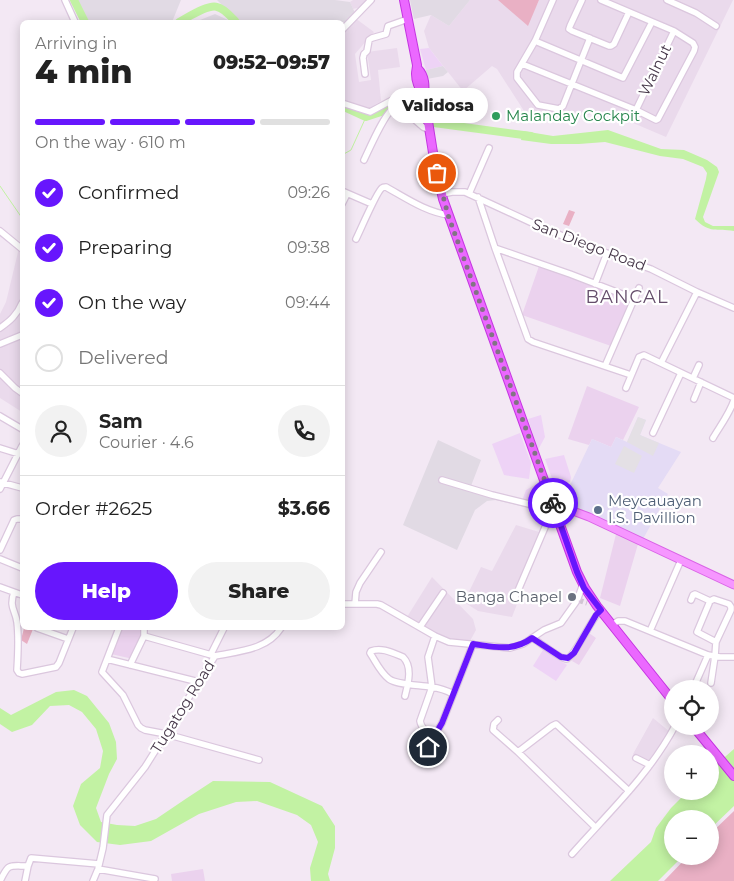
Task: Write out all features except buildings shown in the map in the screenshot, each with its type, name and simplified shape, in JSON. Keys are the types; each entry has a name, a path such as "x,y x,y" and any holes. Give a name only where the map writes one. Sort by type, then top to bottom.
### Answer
{"highway":[{"path":"404,0 418,69 422,73 424,81 424,96 434,159 448,215 577,572 590,602 601,610 664,690"},
{"path":"701,735 734,776"}],"main road":[{"path":"555,511 565,508 589,517 734,585"}],"street":[{"path":"65,0 74,20"},
{"path":"345,27 371,0"},
{"path":"553,0 517,72 517,78 536,103 540,106 559,109 563,106 590,38"},
{"path":"582,0 570,29 609,46 612,46 629,12"},
{"path":"522,64 636,110 656,120 659,118 694,51 693,43 674,31 629,12 610,1 601,0"},
{"path":"667,0 696,13 716,26"},
{"path":"365,74 363,58 367,52 369,40 386,34 389,25 408,19"},
{"path":"534,41 623,78 652,22"},
{"name":"Walnut","path":"636,110 674,31"},
{"path":"345,104 370,112 396,98 410,106 429,122 423,127 400,107 394,107 380,127 364,160"},
{"path":"469,194 489,148"},
{"path":"356,239 372,204 383,187 426,208 448,215"},
{"path":"345,192 372,204"},
{"name":"San Diego Road","path":"442,194 465,192 478,197 520,218 607,253 651,268 697,292 734,308"},
{"path":"478,197 528,339 631,375"},
{"path":"0,231 20,247"},
{"path":"495,248 635,299"},
{"path":"594,284 607,253"},
{"path":"605,366 639,288"},
{"path":"661,363 697,292"},
{"path":"0,328 13,318 20,308"},
{"path":"0,344 20,336"},
{"path":"626,388 641,355 734,399 731,409 713,438"},
{"path":"693,378 699,365"},
{"path":"0,373 20,391"},
{"path":"653,433 681,373"},
{"path":"694,399 701,382"},
{"path":"0,416 20,428"},
{"path":"0,448 18,454"},
{"path":"20,450 1,484 20,488"},
{"path":"442,480 555,511 546,524 514,600"},
{"path":"0,550 14,520 20,519"},
{"path":"355,604 356,592 360,583 381,552"},
{"path":"0,560 20,567"},
{"path":"650,632 681,560"},
{"path":"345,604 381,605 449,642 510,648 523,644 544,630 561,623 577,600 583,584"},
{"path":"0,587 20,594"},
{"path":"14,592 11,601 20,621 17,670 19,673 56,667 72,630"},
{"path":"420,627 443,593"},
{"path":"691,600 695,594 710,601 714,599 728,604 731,607 716,642 711,680"},
{"path":"710,601 697,632 716,642"},
{"path":"532,638 561,657 568,658 574,653 596,615 601,610"},
{"path":"612,625 625,621 708,655 734,657"},
{"path":"43,630 68,639"},
{"path":"118,630 102,672 124,695 141,728 259,760"},
{"path":"130,666 144,636 144,630"},
{"path":"144,636 213,655 223,630"},
{"name":"Tugatog Road","path":"99,867 107,815 136,779 166,734 199,682 213,655 256,648 274,637 279,630"},
{"path":"435,636 428,657 432,687 420,724 428,733 435,737"},
{"path":"428,747 442,723 473,644"},
{"path":"404,696 408,684 407,662 403,657 380,649 371,651 370,654 380,670 388,678 408,684 443,689 453,694"},
{"path":"697,680 708,655"},
{"path":"107,659 199,682"},
{"path":"498,720 494,724 493,730 595,827"},
{"path":"518,752 556,724 629,791"},
{"path":"572,854 629,791 650,765 670,735"},
{"path":"636,758 650,765"},
{"path":"25,881 30,859 33,858 99,867 155,879"},
{"path":"0,881 6,869 10,866 28,866"},
{"path":"93,881 99,867"}],"shaded area":[{"path":"75,0 181,0 173,20 85,20"},
{"path":"217,0 335,0 350,2 355,13 345,26 345,20 237,20"},
{"path":"353,0 370,0 365,6 353,9 350,2"},
{"path":"410,0 470,0 449,26 431,15 414,19"},
{"path":"470,0 499,0 527,25 539,0 733,0 666,137 605,111 560,121 526,114 497,69 492,66 463,91 429,48 424,31 431,15 449,26"},
{"path":"498,0 539,0 528,26"},
{"path":"215,14 228,20 200,20"},
{"path":"355,18 374,32 355,54 359,82 371,80 367,52 397,48 400,67 378,70 381,101 368,109 345,101 345,27"},
{"path":"429,48 443,66 426,70 420,49"},
{"path":"443,66 448,72 443,76 427,79 426,70"},
{"path":"608,130 661,149 684,150 707,160 717,167 719,172 703,217 705,222 713,226 734,226 734,231 709,229 695,219 707,173 703,167 683,159 660,156 605,142 551,144 521,140 523,131 553,136"},
{"path":"569,210 575,212 569,226 563,224"},
{"path":"19,248 20,333 0,341 0,314 6,302"},
{"path":"539,266 623,295 620,302 629,305 611,346 522,315"},
{"path":"20,339 20,411 0,398 0,347"},
{"path":"587,386 639,407 623,440 616,437 611,447 592,439 589,445 568,439"},
{"path":"541,415 545,437 538,450 528,419"},
{"path":"638,417 646,420 640,435 681,452 658,488 668,494 643,539 562,502 592,439 611,447 616,437 627,442"},
{"path":"638,417 646,420 640,435 659,443 653,456 627,442"},
{"path":"520,433 531,463 529,479 504,475 492,444"},
{"path":"438,440 481,460 471,486 523,502 547,506 549,513 496,500 487,501 475,510 457,550 403,525"},
{"path":"624,446 642,456 634,473 615,464"},
{"path":"564,455 571,477 570,482 555,487 545,459"},
{"path":"538,483 547,506 522,501 526,490"},
{"path":"547,516 551,517 512,617 478,611 464,602 481,567 492,571 516,525 539,532"},
{"path":"616,534 638,544 620,606 600,598"},
{"path":"432,577 473,619 476,630 470,641 451,641 407,617"},
{"path":"24,630 33,630 27,644 21,640"},
{"path":"121,630 144,630 133,659 111,654"},
{"path":"589,633 596,638 579,665 572,661"},
{"path":"543,650 567,665 556,681 533,666"},
{"path":"74,690 87,696 109,723 116,742 117,759 96,808 101,822 135,826 156,819 213,781 270,782 322,806 335,826 335,848 328,874 330,881 311,881 310,868 318,842 311,825 297,815 257,801 236,802 199,814 151,841 120,845 97,842 80,825 73,806 81,784 100,768 103,751 96,729 82,712 69,705 50,706 32,725 12,732 0,724 0,708 11,715 56,692"},
{"path":"653,718 664,727 664,735 668,735 649,760 633,754"},
{"path":"734,749 734,806 719,820 719,810 670,810 679,800 719,800 719,762"},
{"path":"734,811 734,881 664,881 679,865 719,865 719,825"},
{"path":"664,817 664,865 674,865 658,881 610,881 651,842 656,828"},
{"path":"203,869 205,881 172,881 171,874"}],"waterway":[{"path":"74,0 84,20"},
{"path":"183,20 203,9 213,7 222,9 234,20"},
{"path":"345,107 366,117 381,112 394,102 406,109 419,121 531,136"},
{"path":"345,153 351,150 366,117"},
{"path":"0,186 20,215"}],"tunnel":[{"path":"578,600 587,603"}],"way so far":[{"path":"437,173 448,215 553,503"}],"place":[{"name":"Malanday Cockpit","path":"496,116"},
{"name":"Validosa","path":"437,173"},
{"name":"Meycauayan I.S. Pavillion","path":"598,510"},
{"name":"Banga Chapel","path":"572,597"}],"district":[{"name":"BANCAL","path":"627,297"}],"route":[{"path":"428,747 442,723 473,644 510,648 523,644 532,638 565,659 574,653 596,615 601,610 584,588 553,503"}]}
